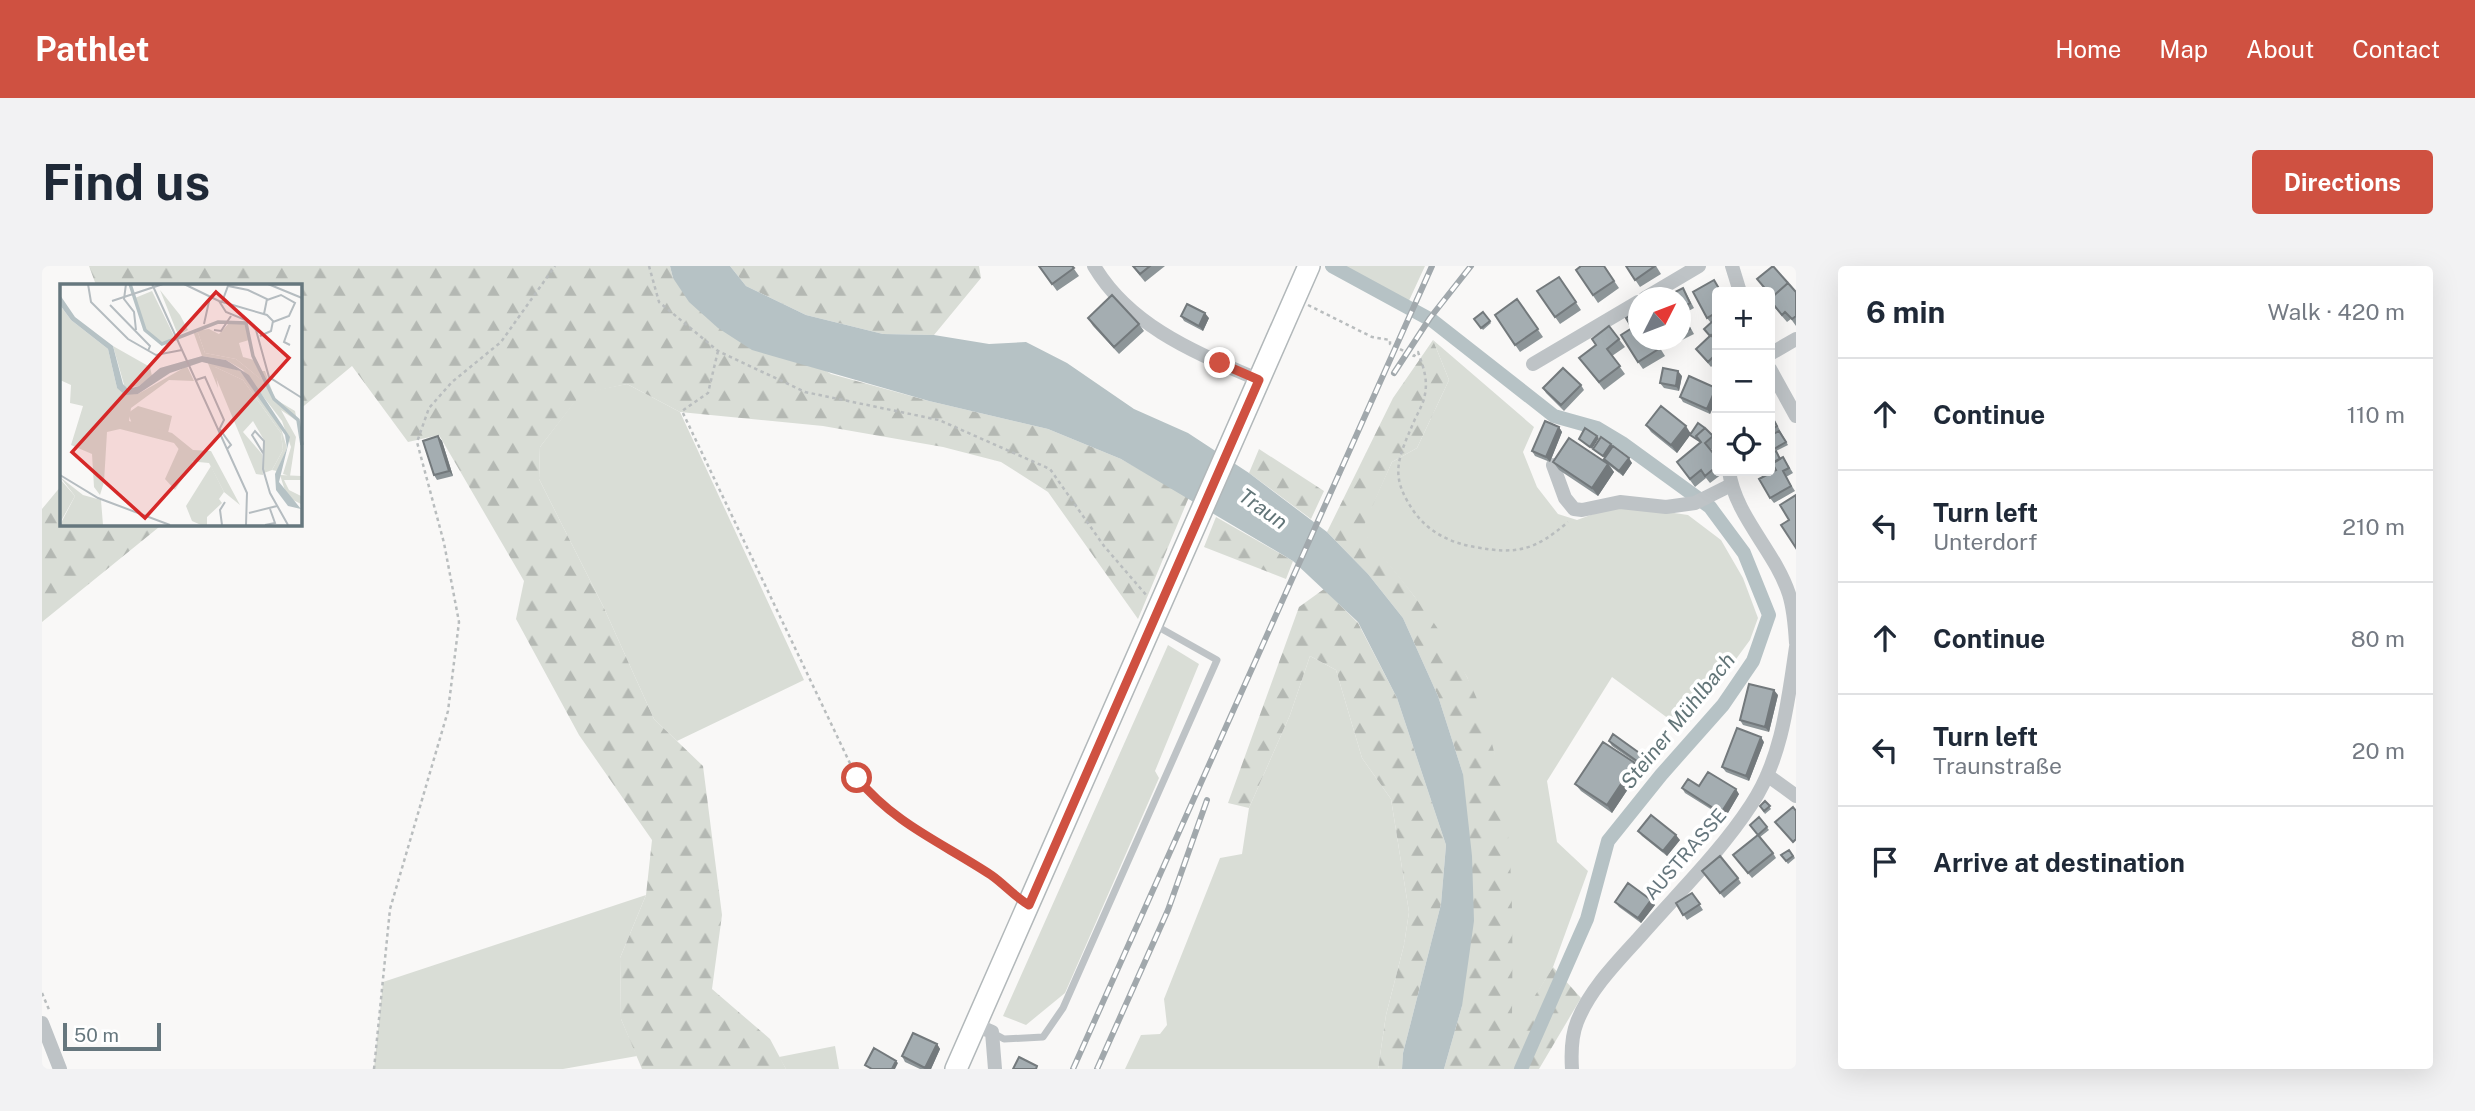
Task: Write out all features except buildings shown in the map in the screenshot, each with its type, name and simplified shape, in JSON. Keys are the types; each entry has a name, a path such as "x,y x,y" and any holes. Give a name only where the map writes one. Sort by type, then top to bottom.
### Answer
{"main road":[{"path":"956,1069 984,1028 1029,905 1309,266"}],"street":[{"path":"1094,266 1125,303 1151,326 1183,348 1259,380"},
{"path":"1664,287 1699,266"},
{"path":"1732,266 1738,287"},
{"path":"1533,364 1628,308"},
{"path":"1775,351 1796,339"},
{"path":"1775,378 1796,416"},
{"path":"1553,465 1565,498 1574,509 1581,510"},
{"name":"AUSTRASSE","path":"1572,1069 1570,1049 1577,1022 1610,970 1726,839 1752,804 1767,775 1786,717 1796,645 1795,615 1789,592 1730,478 1710,495 1695,503 1666,507 1620,502 1581,510"},
{"path":"1767,775 1796,796"},
{"path":"42,1023 60,1069"},
{"path":"984,1028 995,1069"}],"lane":[{"path":"984,1028 1004,1038 1043,1037 1063,1008 1217,660 1155,617"}],"path":[{"path":"374,1069 390,909 448,711 459,622 444,543 418,450 418,435 429,408 452,382 501,342 555,266"},
{"path":"649,266 659,302 718,351 805,392 939,420 1051,469 1155,617"},
{"path":"1309,305 1372,337 1390,340 1390,344 1414,356 1418,352 1426,373 1425,396 1401,451 1397,483 1420,519 1436,533 1460,544 1522,550 1547,540 1581,510"},
{"path":"718,351 708,393 682,411 857,778 899,820 992,876 1029,905"}],"green space":[{"path":"89,266 670,266 673,278 831,374 1048,429 1121,459 1189,497 1138,619 1048,492 1001,462 943,447 823,426 680,412 627,384 581,394 540,447 539,479 604,608 654,719 703,766 722,915 712,989 770,1039 786,1069 642,1069 621,1019 620,958 646,895 652,840 579,735 516,619 524,581 439,435 408,442 352,366 301,408 301,284 96,284"},
{"path":"730,266 979,266 981,278 934,335 883,334 806,315 746,286"},
{"path":"1328,266 1425,266 1407,305"},
{"path":"1433,340 1534,427 1523,452 1537,487 1558,514 1577,520 1607,509 1633,507 1688,515 1721,540 1743,578 1758,618 1750,640 1684,730 1612,677 1547,781 1557,842 1588,871 1553,967 1512,1034 1494,752 1467,677 1414,596 1361,530 1392,462 1417,448 1449,380"},
{"path":"1433,340 1449,380 1417,448 1392,462 1362,530 1444,638 1467,677 1484,718 1505,806 1512,897 1512,1032 1553,967 1581,998 1539,1069 1444,1069 1462,1006 1463,774 1438,696 1403,618 1368,574 1327,532 1393,398"},
{"path":"627,384 680,412 804,680 677,741 654,719 604,608 539,479 540,447 581,393"},
{"path":"1259,449 1324,491 1311,519 1249,473"},
{"path":"60,487 60,525 162,525 42,622 42,509"},
{"path":"1216,517 1293,561 1286,579 1204,547"},
{"path":"1324,589 1358,623 1397,698 1446,845 1441,904 1403,1053 1402,1069 1378,1069 1386,1015 1404,945 1409,912 1391,799 1362,758 1336,670 1310,656 1290,715 1249,808 1228,803 1299,607"},
{"path":"1168,645 1199,664 1155,771 1159,778 1065,993 1026,1025 1003,1016"},
{"path":"1310,656 1336,670 1362,758 1391,799 1409,912 1404,945 1386,1015 1378,1069 1125,1069 1141,1035 1160,1034 1167,1025 1164,999 1220,858 1242,854 1249,808 1290,715"},
{"path":"646,895 620,958 621,1019 637,1056 563,1069 374,1069 383,982"},
{"path":"835,1046 839,1069 786,1069 779,1057"}],"water":[{"name":"Traun","path":"670,266 730,266 746,286 806,315 883,334 934,335 989,344 1026,342 1067,363 1134,409 1188,433 1249,473 1327,532 1368,574 1403,618 1438,696 1463,774 1472,856 1474,921 1462,1006 1444,1069 1402,1069 1403,1053 1441,904 1446,845 1397,698 1358,622 1293,561 1121,459 1048,429 929,401 752,350 718,328 689,302 673,278"}],"waterway":[{"name":"Steiner Mühlbach","path":"1332,266 1433,321 1554,416 1597,428 1710,507 1744,553 1769,615 1753,661 1723,705 1661,775 1608,841 1587,919 1521,1069"}],"railway":[{"path":"1073,1069 1432,266"},
{"path":"1394,373 1430,318 1471,266"},
{"path":"1097,1069 1168,910 1207,800"}],"route":[{"path":"857,778 876,800 907,826 992,876 1029,905 1259,380 1220,363"}]}
